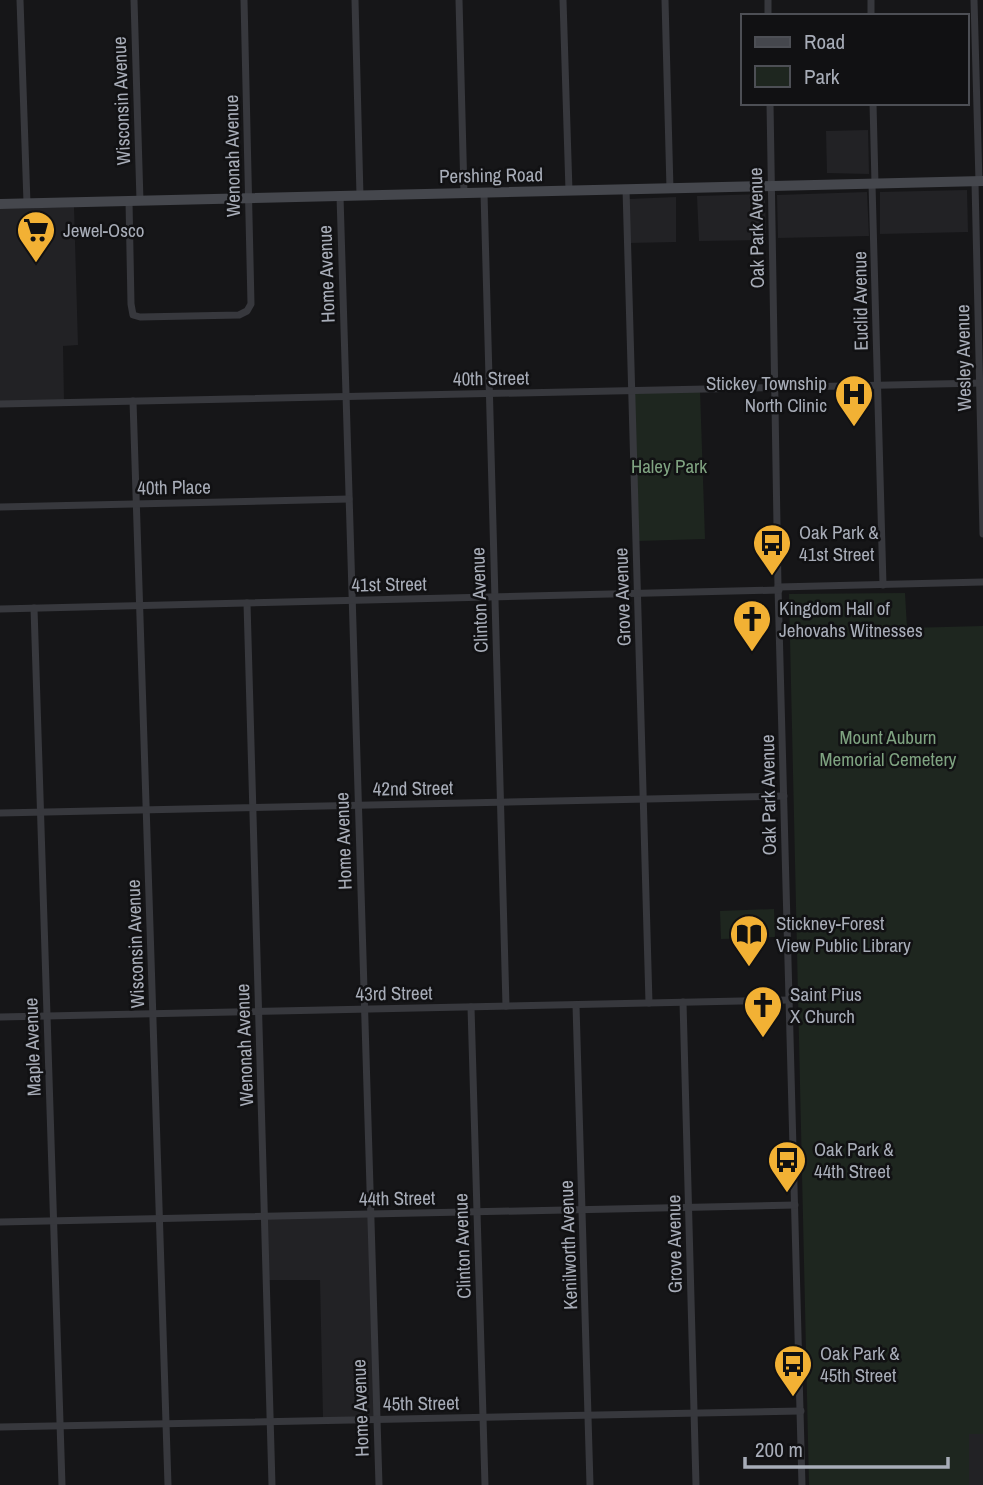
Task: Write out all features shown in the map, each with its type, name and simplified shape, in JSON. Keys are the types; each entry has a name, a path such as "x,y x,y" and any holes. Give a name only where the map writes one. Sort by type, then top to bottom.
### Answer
{"main road":[{"name":"Pershing Road","path":"0,204 979,182"}],"street":[{"path":"20,0 27,203"},
{"name":"Wisconsin Avenue","path":"133,315 134,0"},
{"name":"Wenonah Avenue","path":"133,315 239,315 247,311 251,304 244,0"},
{"path":"355,0 360,195"},
{"path":"459,0 464,193"},
{"path":"563,0 569,191"},
{"path":"665,0 670,188"},
{"name":"Wesley Avenue","path":"974,0 983,534"},
{"name":"Oak Park Avenue","path":"770,105 778,588 802,1485"},
{"name":"Euclid Avenue","path":"873,105 883,585"},
{"name":"Grove Avenue","path":"626,190 649,1003"},
{"name":"Clinton Avenue","path":"484,193 506,1006"},
{"name":"Home Avenue","path":"340,196 379,1485"},
{"name":"40th Street","path":"0,404 981,383"},
{"name":"Wisconsin Avenue","path":"134,401 168,1485"},
{"name":"40th Place","path":"0,507 349,499"},
{"name":"41st Street","path":"0,609 983,582"},
{"name":"Wenonah Avenue","path":"247,603 272,1485"},
{"name":"Maple Avenue","path":"34,608 62,1485"},
{"name":"42nd Street","path":"0,813 784,796"},
{"name":"43rd Street","path":"0,1017 789,1000"},
{"name":"Grove Avenue","path":"683,1003 696,1485"},
{"name":"Kenilworth Avenue","path":"576,1005 590,1485"},
{"name":"Clinton Avenue","path":"471,1007 485,1485"},
{"name":"44th Street","path":"0,1222 795,1205"},
{"name":"45th Street","path":"0,1427 801,1411"}],"shaded area":[{"path":"868,130 869,174 827,173 826,131"},
{"path":"967,190 968,232 880,234 880,192"},
{"path":"867,192 869,236 778,238 777,195"},
{"path":"765,194 766,240 699,241 697,196"},
{"path":"676,197 676,242 629,243 629,199"},
{"path":"74,207 78,345 63,346 64,401 0,403 0,209"},
{"path":"370,1216 375,1416 323,1418 320,1280 267,1280 265,1218"},
{"path":"969,1434 983,1434 983,1485 969,1485"}],"green space":[{"name":"Haley Park","path":"700,390 705,539 637,541 634,392"},
{"name":"Mount Auburn Memorial Cemetery","path":"905,593 907,628 983,626 983,1434 969,1434 969,1485 809,1485 789,594"},
{"path":"774,909 775,937 721,939 720,911"}],"place":[{"name":"Jewel-Osco","path":"36,264"},
{"name":"Stickey Township North Clinic","path":"854,428"},
{"name":"Oak Park & 41st Street","path":"772,577"},
{"name":"Kingdom Hall of Jehovahs Witnesses","path":"752,653"},
{"name":"Stickney-Forest View Public Library","path":"749,968"},
{"name":"Saint Pius X Church","path":"763,1039"},
{"name":"Oak Park & 44th Street","path":"787,1194"},
{"name":"Oak Park & 45th Street","path":"793,1398"}]}
